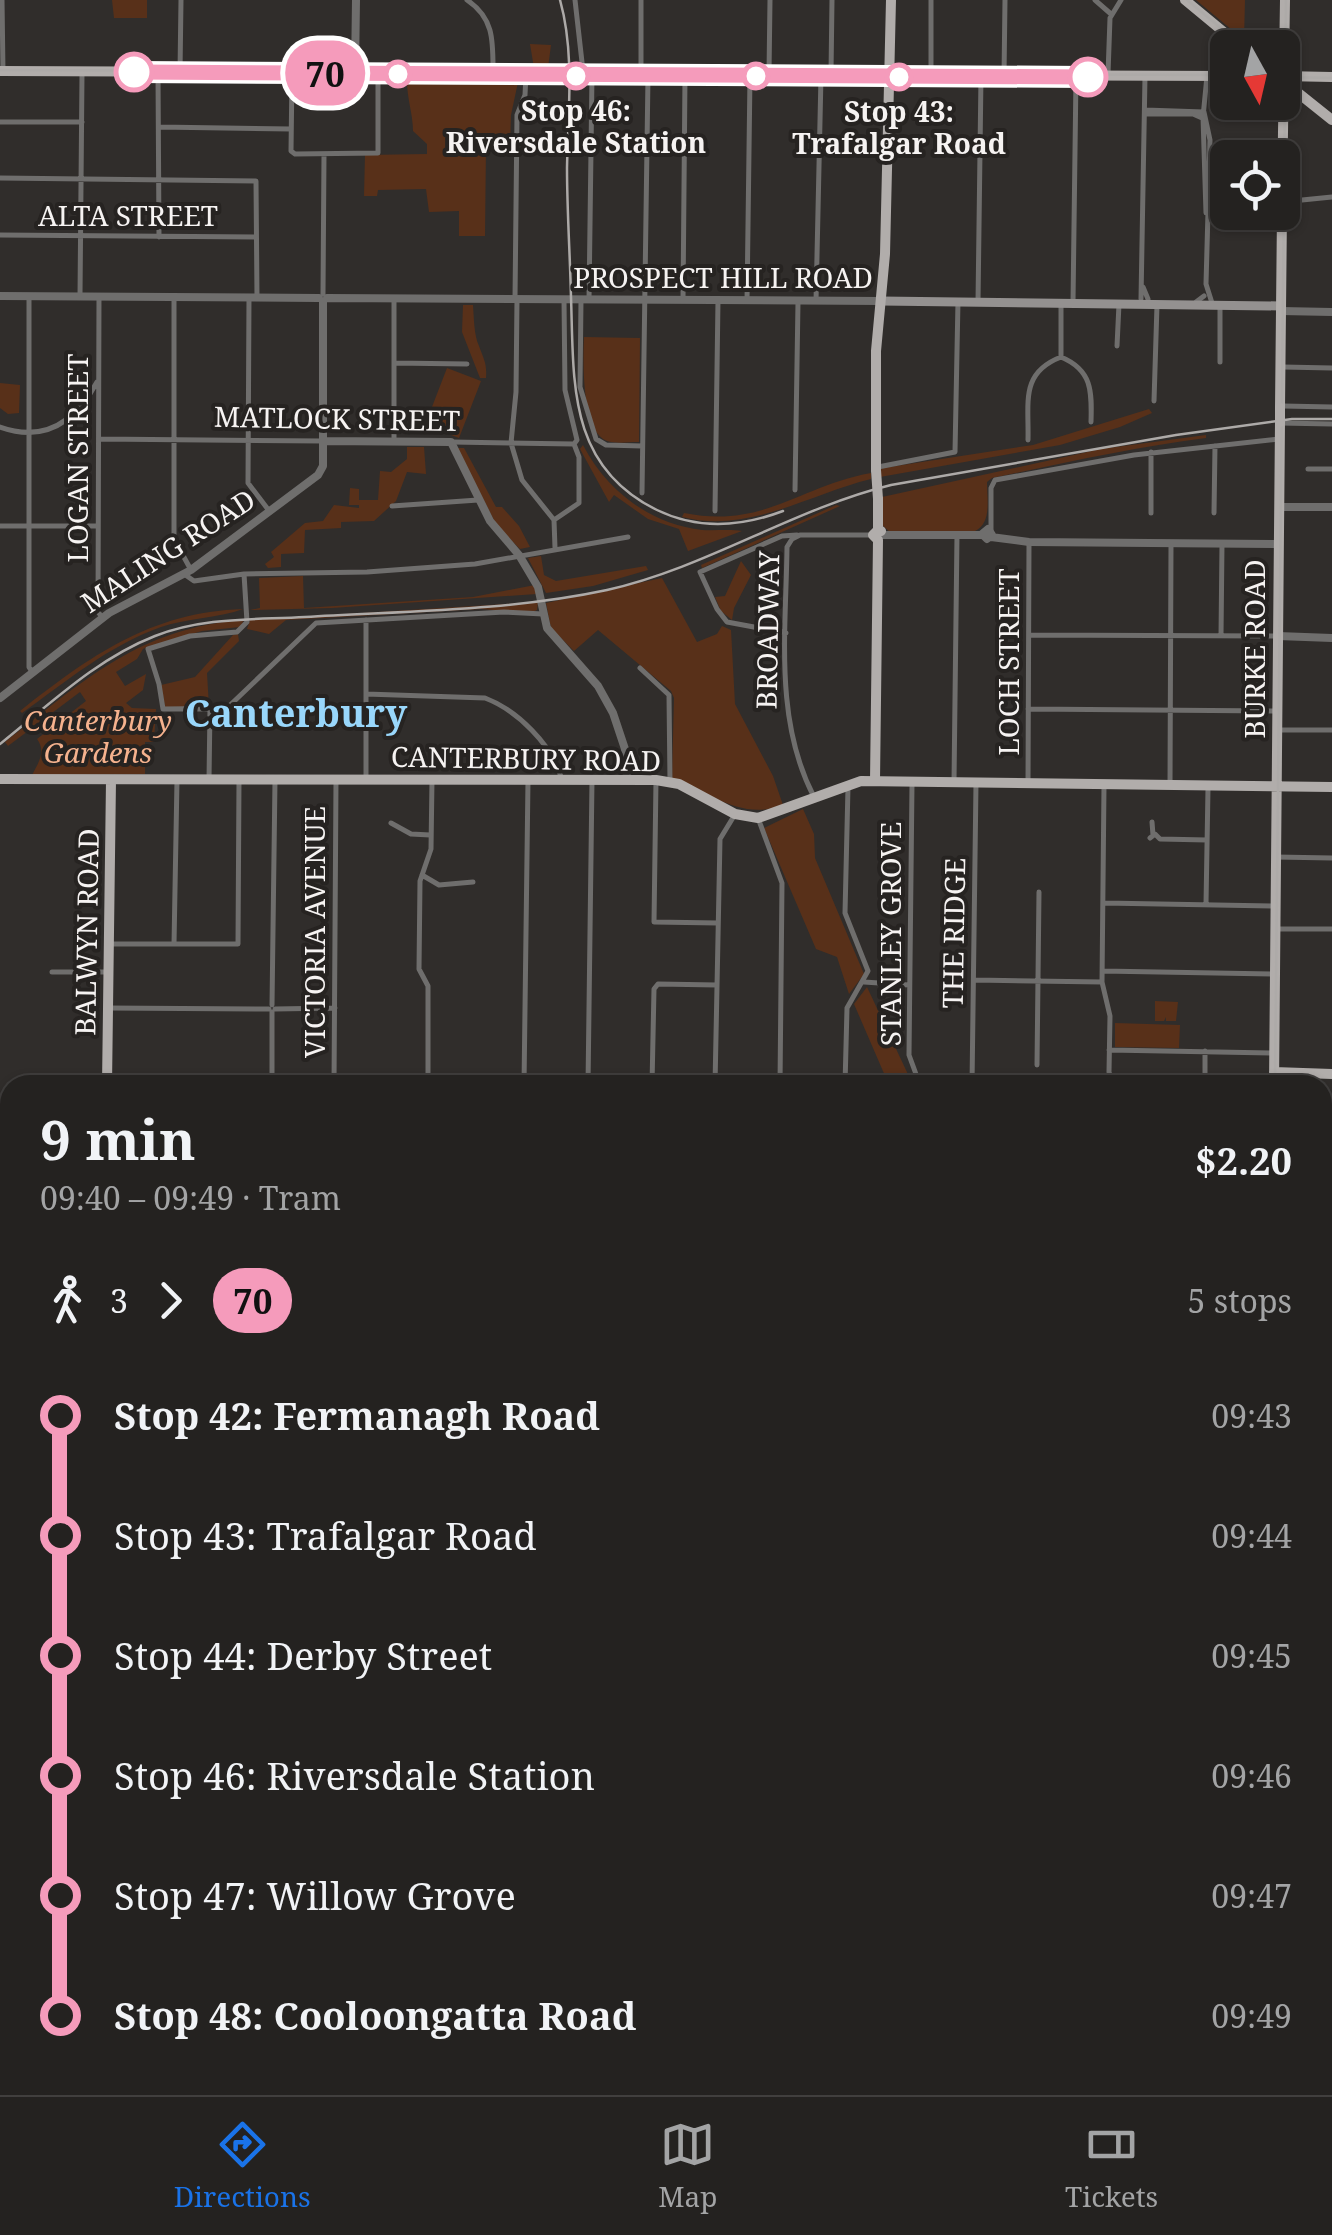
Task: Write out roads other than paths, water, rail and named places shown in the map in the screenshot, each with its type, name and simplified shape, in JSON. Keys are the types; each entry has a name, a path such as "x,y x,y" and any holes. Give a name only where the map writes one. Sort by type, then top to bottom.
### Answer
{"main road":[{"path":"875,781 876,351 886,254 891,0"},
{"path":"1185,0 1222,30"},
{"path":"1284,30 1285,0"},
{"path":"1,71 1207,76"},
{"path":"1300,78 1332,77"},
{"path":"1300,93 1332,120"},
{"name":"BURKE ROAD","path":"1274,1075 1282,230"},
{"name":"PROSPECT HILL ROAD","path":"881,302 1177,303 1281,309"},
{"name":"CANTERBURY ROAD","path":"0,779 656,780 670,782 735,814 758,818 848,784 875,781 1332,787"},
{"name":"BALWYN ROAD","path":"107,1075 111,780"},
{"path":"1274,1054 1287,1071 1326,1074"},
{"path":"1280,1075 1287,1071"}],"street":[{"path":"1,71 2,0"},
{"path":"180,72 181,0"},
{"path":"355,72 356,0"},
{"path":"468,0 490,24 493,74"},
{"path":"575,0 588,75 580,388 596,440 606,445 642,446"},
{"path":"641,0 645,300 642,492"},
{"path":"769,76 770,0"},
{"path":"816,301 819,93 832,0"},
{"path":"931,0 931,76"},
{"path":"1004,76 1005,0"},
{"path":"1094,0 1111,14"},
{"path":"1108,76 1111,14 1121,0"},
{"path":"80,296 82,71"},
{"path":"158,71 159,237"},
{"path":"292,72 294,153 324,155 378,153 378,72"},
{"path":"526,74 525,95 517,114 516,392 511,443 522,480 554,520 555,548"},
{"path":"683,300 685,76"},
{"path":"747,302 750,76"},
{"path":"978,302 981,76"},
{"path":"1061,357 1067,302 1076,76"},
{"path":"1145,76 1142,285 1177,303 1220,362"},
{"path":"1154,401 1177,303 1206,284 1207,76"},
{"path":"1145,112 1195,114 1206,125"},
{"path":"1178,113 1204,112"},
{"path":"0,122 82,122"},
{"path":"158,127 291,128"},
{"path":"323,298 324,155"},
{"path":"0,178 256,182 248,483 270,512"},
{"path":"1300,199 1332,197"},
{"name":"ALTA STREET","path":"0,235 256,237"},
{"name":"PROSPECT HILL ROAD","path":"0,296 881,302"},
{"path":"30,296 29,667 33,673"},
{"name":"LOGAN STREET","path":"99,296 98,612 103,618"},
{"path":"174,297 174,539 188,572 187,579 475,564 628,537"},
{"name":"MALING ROAD","path":"0,698 103,618 188,572 318,476 323,440 323,298"},
{"path":"394,298 394,442"},
{"path":"554,520 579,503 576,440 564,390 564,300"},
{"path":"715,511 718,300"},
{"path":"876,469 955,452 958,301"},
{"path":"796,490 798,302"},
{"path":"1116,346 1117,303"},
{"path":"1281,309 1332,312"},
{"path":"1028,440 1029,385 1034,373 1061,357 1075,362 1087,374 1092,391 1091,422"},
{"path":"394,363 467,364"},
{"path":"1280,367 1332,368"},
{"path":"0,427 30,434 58,428 76,414 99,380"},
{"path":"88,398 94,396 99,400"},
{"path":"1280,407 1332,407"},
{"path":"1280,422 1332,424"},
{"name":"MATLOCK STREET","path":"99,439 574,444"},
{"path":"987,533 990,488 995,480 1152,452 1280,439"},
{"path":"451,442 490,522 538,587 547,628"},
{"path":"1214,446 1214,513"},
{"path":"1152,452 1152,512"},
{"path":"1308,469 1332,469"},
{"path":"392,506 478,500"},
{"path":"1278,507 1332,507"},
{"path":"0,526 98,526"},
{"name":"BROADWAY","path":"815,798 796,757 788,720 787,548 792,539 800,535 987,533 1029,542 1278,544"},
{"path":"786,634 726,622 700,572 782,536 800,535"},
{"path":"954,782 960,536"},
{"name":"LOCH STREET","path":"1028,783 1029,542"},
{"path":"1170,785 1171,544"},
{"path":"1221,636 1222,544"},
{"path":"244,574 244,628 190,636 148,650 163,709 366,707"},
{"path":"226,709 316,623 504,612 543,614"},
{"path":"532,614 598,686 625,748 627,780"},
{"path":"366,620 366,780"},
{"path":"1029,635 1332,636"},
{"path":"640,668 670,695 670,782"},
{"path":"366,694 486,698 502,704 525,722 560,770 562,780"},
{"path":"209,780 210,709"},
{"path":"1028,710 1277,711"},
{"path":"1277,730 1332,730"},
{"path":"174,944 176,780"},
{"path":"109,944 238,944 240,780"},
{"path":"272,1075 275,780"},
{"name":"VICTORIA AVENUE","path":"334,1075 336,780"},
{"path":"428,1075 428,986 419,969 422,876 431,849 432,780"},
{"path":"524,1075 528,780"},
{"path":"588,1075 592,780"},
{"path":"656,780 654,922 718,923"},
{"name":"STANLEY GROVE","path":"912,782 909,1055 916,1075"},
{"name":"THE RIDGE","path":"972,1075 976,782"},
{"path":"845,1075 847,1008 868,971 846,913 848,784"},
{"path":"1104,784 1102,982 1110,1016 1110,1075"},
{"path":"1206,904 1208,785"},
{"path":"715,1075 720,839 735,814"},
{"path":"758,818 782,883 780,1075"},
{"path":"1152,822 1153,844 1160,839 1207,840"},
{"path":"391,823 411,834 431,834"},
{"path":"1276,858 1332,858"},
{"path":"422,876 439,885 474,882"},
{"path":"1036,1065 1040,892"},
{"path":"1103,903 1276,906"},
{"path":"1275,929 1332,929"},
{"path":"1102,971 1275,974"},
{"path":"52,972 108,972"},
{"path":"866,979 876,985 910,984"},
{"path":"973,980 1102,982"},
{"path":"652,1075 654,989 658,984 717,985"},
{"path":"108,1008 335,1008"},
{"path":"1110,1050 1274,1054"},
{"path":"1205,1052 1205,1075"}],"tram line":[{"path":"1187,0 1223,30"},
{"path":"1275,1075 1286,0"},
{"path":"0,70 1210,75"},
{"name":"70","path":"134,72 1088,77"},
{"path":"1300,77 1332,78"}],"railway":[{"path":"560,0 569,62 567,184 573,360 581,419 591,446 606,470 628,492 672,516 720,524 783,511"},
{"path":"0,744 113,657 155,636 192,625 456,609 570,597 679,568 819,508 891,485 1176,435 1292,419 1332,419"}],"place":[{"name":"Stop 46: Riversdale Station","path":"576,76"},
{"name":"Stop 43: Trafalgar Road","path":"899,77"}],"district":[{"name":"Canterbury","path":"296,714"}],"park label":[{"name":"Canterbury Gardens","path":"98,737"}]}
